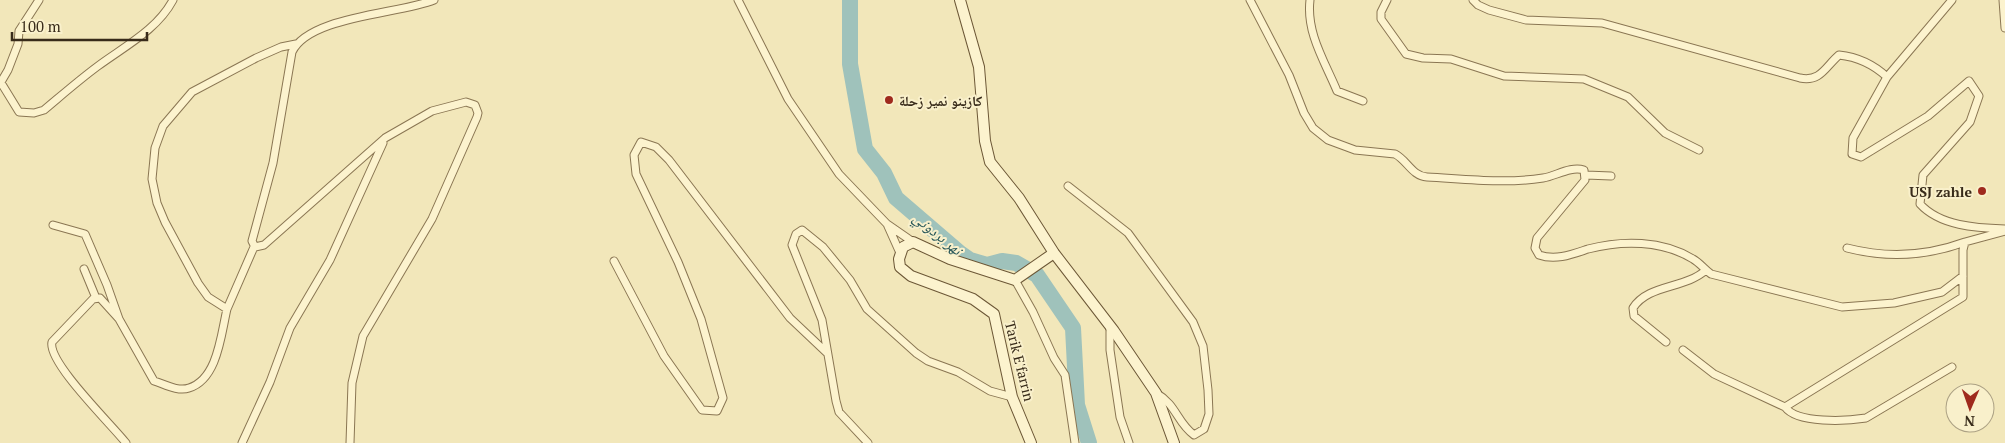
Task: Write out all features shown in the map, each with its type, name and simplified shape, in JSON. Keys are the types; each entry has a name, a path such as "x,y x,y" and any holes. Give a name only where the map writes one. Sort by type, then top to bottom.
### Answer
{"street":[{"path":"39,0 19,31 18,44 8,70 0,81 19,112 34,113 44,110 96,67 136,40 160,19 173,0"},
{"path":"227,309 208,297 198,283 165,222 157,203 152,179 155,148 163,126 192,92 256,58 280,47 296,44 308,35 324,28 434,0"},
{"path":"738,0 788,98 839,174 887,224 913,242 950,259 1020,277 1054,253"},
{"path":"960,0 979,67 985,141 990,162 1019,198 1054,253 1110,326 1156,392 1174,443"},
{"path":"1250,0 1289,75 1308,121 1328,140 1361,152 1394,154 1422,177 1511,181 1544,178 1579,169 1584,170 1586,175 1582,186 1537,238 1535,248 1540,255 1560,257 1608,244 1636,243 1678,251 1694,259 1711,274 1767,290 1842,307 1894,303 1942,292 1963,276"},
{"path":"1310,0 1311,25 1316,46 1337,91 1363,101"},
{"path":"1387,0 1381,12 1381,19 1406,54 1423,58 1451,59 1504,76 1584,79 1628,97 1665,133 1699,150"},
{"path":"1474,0 1482,8 1526,20 1602,23 1800,78 1814,79 1822,74 1839,55 1856,58 1876,67 1887,77"},
{"path":"1952,0 1887,77 1853,138 1852,154 1861,157 1888,142 1928,116 1969,81 1979,96 1970,122 1923,174 1920,204 1929,214 1946,220 2005,230"},
{"path":"2003,0 2005,28"},
{"path":"53,225 85,234 119,319 154,381 176,388 189,388 207,375 218,348 227,309 254,247 252,241 273,163 292,52 296,44"},
{"path":"254,247 264,245 385,138 432,110 466,102 474,104 478,113 432,219 363,336 352,382 350,443"},
{"path":"242,443 270,382 290,328 330,260 385,138"},
{"path":"614,261 670,364 702,410 717,411 723,398 700,319 678,262 636,174 634,155 641,142 656,147 669,160 790,318 827,353"},
{"path":"1586,175 1611,176"},
{"path":"1068,186 1128,234 1193,322 1203,346 1208,390 1209,414 1204,430 1194,435 1188,431 1168,400 1156,392"},
{"path":"887,224 900,253"},
{"path":"868,443 839,412 822,320 792,245 796,234 802,230 823,247 850,280 867,309 916,353 928,361 958,372 990,391 1012,397"},
{"path":"1847,248 1886,254 1931,252 2005,230"},
{"path":"900,253 904,245 913,242"},
{"path":"1785,407 1963,297 1965,242"},
{"name":"Tarik E'farrin","path":"900,253 900,267 911,276 967,296 989,308 994,314 1012,397 1031,443"},
{"path":"84,269 96,298"},
{"path":"1666,342 1634,316 1633,308 1644,296 1690,281 1706,270"},
{"path":"1020,277 1033,312 1054,358 1065,375 1075,443"},
{"path":"96,298 100,298 119,319"},
{"path":"96,298 53,340 51,349 78,388 126,443"},
{"path":"1110,326 1110,350 1120,416 1129,443"},
{"path":"1683,350 1714,374 1785,407 1790,414 1799,418 1852,420 1866,418 1952,367"}],"waterway":[{"name":"نهر بردوني","path":"850,0 850,64 865,149 884,173 896,198 960,253 970,260 987,265 1002,261 1016,263 1037,275 1073,328 1077,405 1089,443"}],"place":[{"name":"كازينو نمير زحلة","path":"889,100"},
{"name":"USJ zahle","path":"1982,191"}]}
